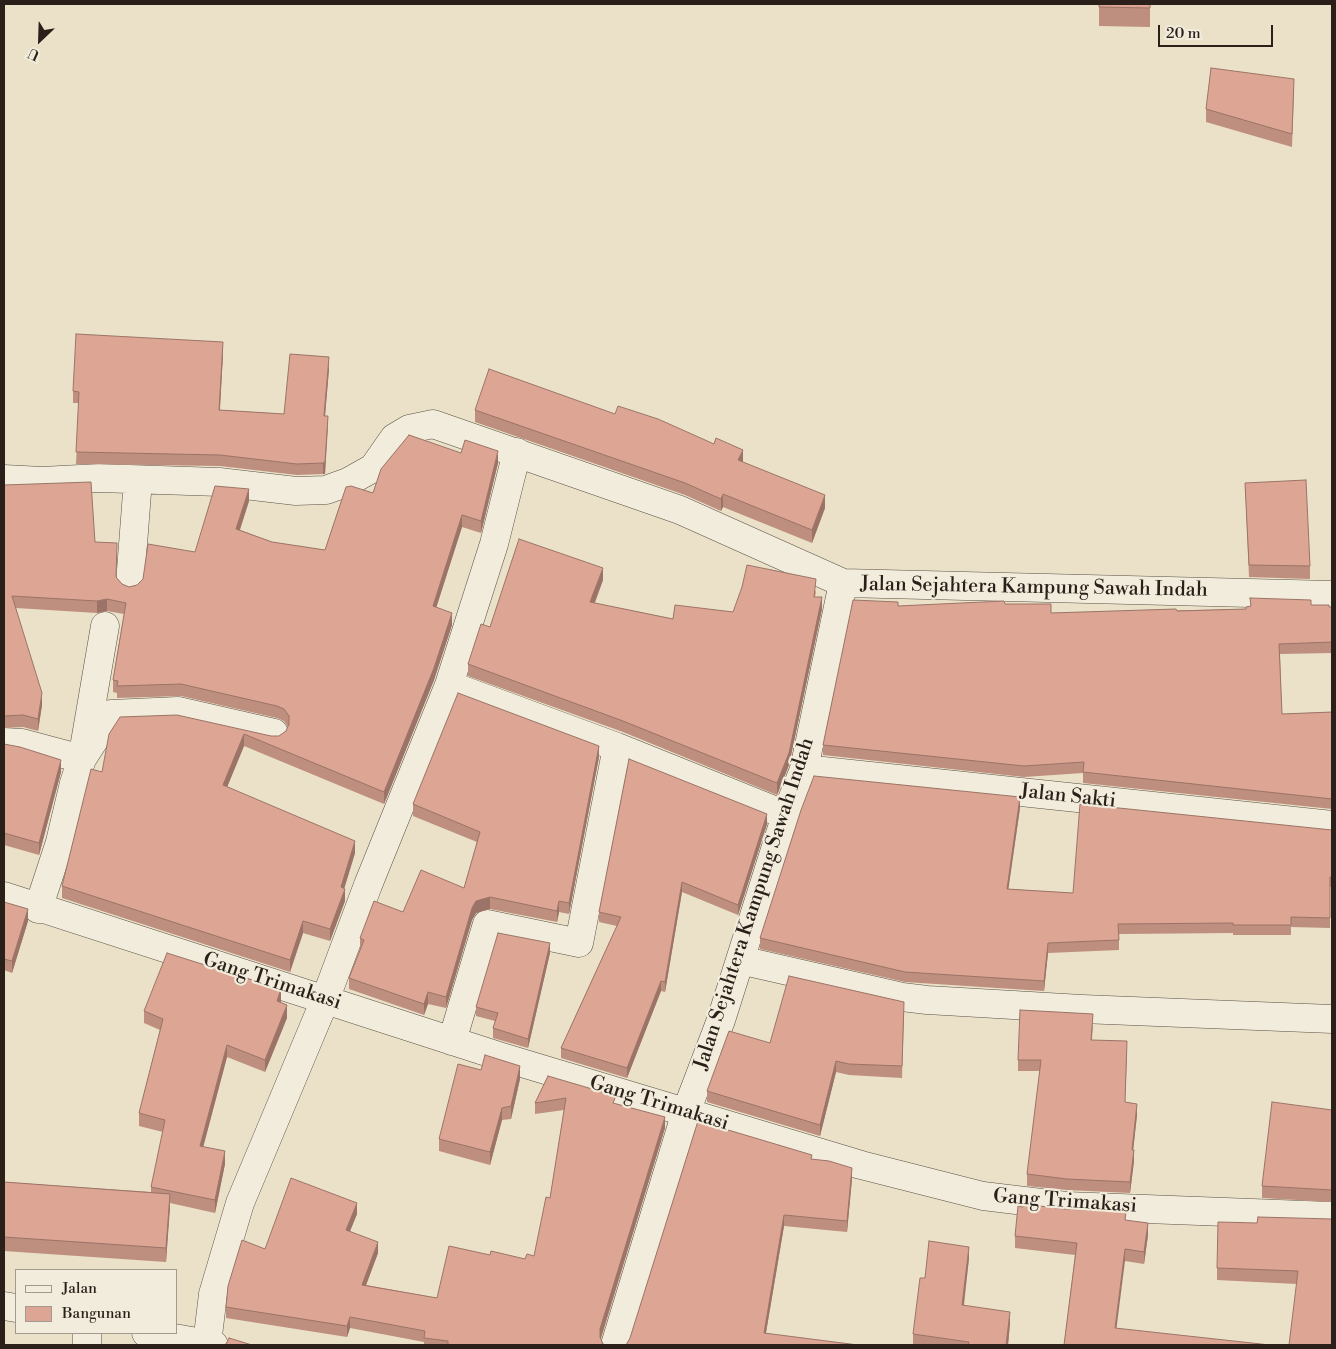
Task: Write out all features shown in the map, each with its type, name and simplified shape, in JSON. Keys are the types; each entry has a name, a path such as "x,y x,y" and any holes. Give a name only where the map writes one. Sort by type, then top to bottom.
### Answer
{"street":[{"path":"4,479 219,482 296,491 326,490 348,482 373,468 394,438 409,428 434,424 680,510 843,583"},
{"path":"152,1334 210,1344 213,1294 240,1203 325,1000 368,885 449,685 494,544 517,452"},
{"path":"130,583 138,480"},
{"name":"Jalan Sejahtera Kampung Sawah Indah","path":"615,1345 686,1112 740,960 786,815 804,769 843,583 1332,595"},
{"path":"38,909 60,842 74,783 82,759 105,626"},
{"path":"449,685 617,746 786,815"},
{"path":"82,759 111,714 178,710 274,733"},
{"path":"4,742 22,743 82,759"},
{"path":"452,1041 487,924 579,943 617,746"},
{"name":"Jalan Sakti","path":"804,769 1332,825"},
{"name":"Gang Trimakasi","path":"4,896 38,909 175,950 452,1041 861,1164 991,1198 1066,1206 1332,1216"},
{"path":"740,960 902,997 927,1000 1082,1010 1332,1019"}],"building":[{"path":"1099,4 1150,4 1150,8 1099,7"},
{"path":"1211,68 1294,79 1292,134 1206,109"},
{"path":"76,334 223,342 219,410 284,414 290,354 329,357 324,416 328,416 325,462 297,464 220,455 76,452 79,392 73,391"},
{"path":"489,369 615,414 618,406 658,419 714,444 716,438 743,450 738,460 825,495 812,530 723,494 721,499 685,483 475,410"},
{"path":"409,435 461,453 465,440 498,451 481,521 462,515 433,606 452,613 434,668 384,792 244,734 223,785 355,841 341,887 345,889 330,929 303,921 290,960 62,886 91,769 102,772 109,734 120,717 177,715 271,736 279,736 286,731 289,724 289,716 284,709 277,706 181,684 117,686 118,681 113,680 126,603 107,599 97,601 12,596 42,693 38,719 23,715 4,716 4,485 91,482 95,542 117,543 116,577 122,584 129,587 137,585 143,579 148,544 195,552 215,486 249,489 236,529 272,542 325,550 346,487 351,486 373,493 381,469"},
{"path":"1306,480 1310,566 1249,565 1245,483"},
{"path":"519,539 603,568 590,602 673,619 675,605 733,612 747,565 816,579 814,597 822,597 789,753 777,783 623,721 468,664 481,624 490,627"},
{"path":"1250,598 1311,600 1311,605 1329,605 1329,607 1332,607 1332,642 1279,644 1282,714 1332,712 1332,799 1083,772 1084,762 1024,766 823,745 853,600 898,602 898,606 1004,601 1005,604 1051,604 1051,613 1246,609 1246,607 1251,606"},
{"path":"458,693 599,746 569,903 559,901 557,911 490,897 476,901 472,908 446,997 428,992 424,1004 349,978 364,940 360,938 374,901 403,912 421,870 464,888 480,832 413,804"},
{"path":"4,744 61,760 39,843 4,833"},
{"path":"629,759 767,814 738,905 682,882 665,982 661,981 627,1068 561,1048 621,917 599,912"},
{"path":"814,776 1020,797 1007,889 1073,893 1080,804 1332,830 1330,918 1291,917 1291,925 1233,925 1233,923 1118,924 1119,940 1048,943 1044,981 905,972 760,938 801,810"},
{"path":"4,902 28,909 12,961 4,959"},
{"path":"498,933 550,943 528,1039 493,1028 498,1013 476,1007"},
{"path":"167,953 281,989 277,1001 287,1005 265,1060 227,1045 200,1146 225,1151 215,1200 151,1187 165,1120 139,1113 163,1019 144,1011"},
{"path":"789,976 904,1002 902,1066 849,1064 836,1061 820,1125 707,1091 729,1031 770,1043"},
{"path":"1020,1010 1093,1014 1091,1040 1127,1041 1125,1102 1137,1104 1130,1182 1067,1179 1027,1174 1041,1060 1018,1060"},
{"path":"485,1055 520,1066 511,1106 502,1108 490,1152 439,1139 458,1064 481,1070"},
{"path":"548,1076 616,1096 613,1103 665,1117 600,1329 600,1337 605,1345 448,1345 448,1341 424,1338 425,1331 350,1317 347,1326 226,1307 228,1286 242,1240 265,1249 291,1178 357,1203 346,1230 378,1242 362,1285 437,1298 449,1246 490,1255 491,1251 525,1259 527,1254 534,1256 546,1197 550,1198 566,1098 535,1103"},
{"path":"1272,1102 1332,1110 1332,1190 1262,1186"},
{"path":"698,1121 812,1155 811,1159 829,1161 852,1168 847,1221 784,1215 764,1333 858,1345 626,1345 630,1338"},
{"path":"4,1182 170,1194 166,1248 4,1237"},
{"path":"1023,1204 1065,1209 1126,1212 1125,1220 1148,1223 1144,1252 1125,1249 1115,1328 1270,1345 1064,1345 1077,1243 1015,1236 1018,1206 1023,1207"},
{"path":"1258,1217 1332,1219 1332,1345 1289,1345 1298,1271 1217,1268 1218,1222 1257,1223"},
{"path":"929,1241 969,1247 962,1305 1010,1312 1006,1345 968,1345 969,1342 913,1334 920,1278 925,1278"},
{"path":"229,1338 252,1345 224,1345"}]}
